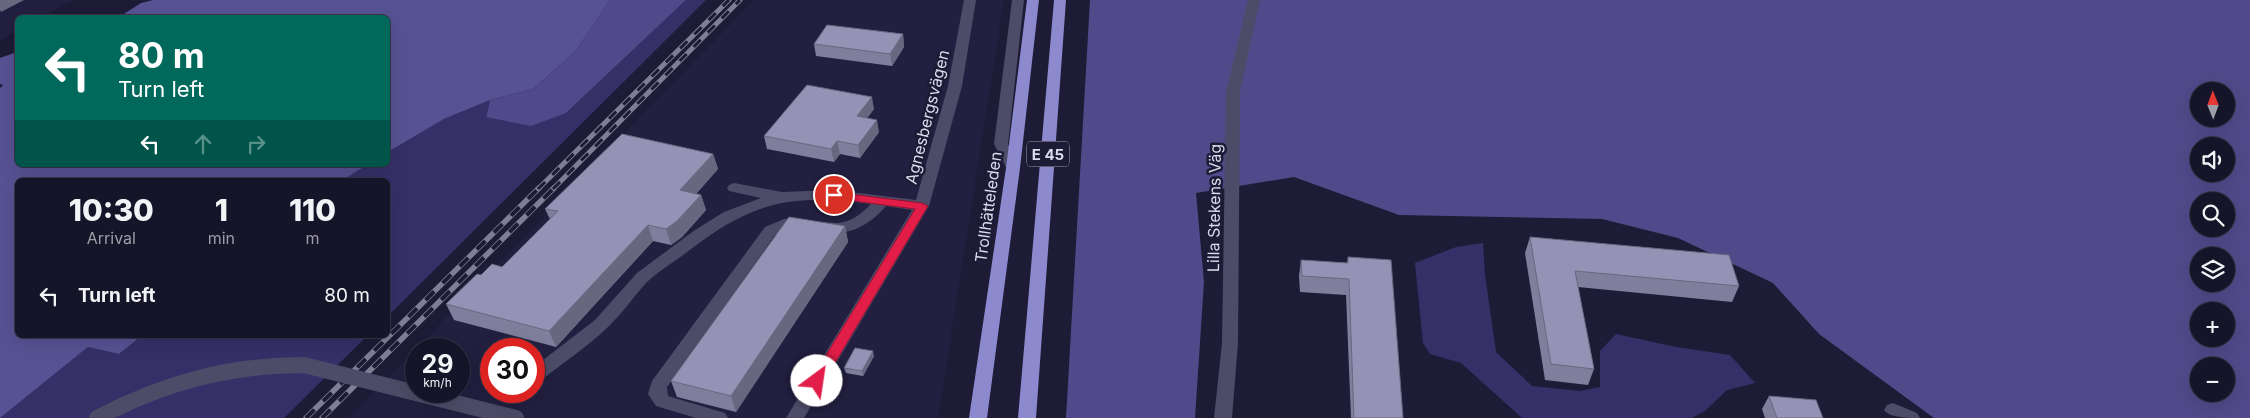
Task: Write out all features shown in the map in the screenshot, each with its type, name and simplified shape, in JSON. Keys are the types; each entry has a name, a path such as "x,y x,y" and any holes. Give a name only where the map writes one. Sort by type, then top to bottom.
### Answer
{"highway":[{"name":"Trollhätteleden","path":"978,418 1013,168 1033,0"},
{"name":"E 45","path":"1027,418 1060,0"}],"street":[{"name":"Agnesbergsvägen","path":"795,418 922,206 955,86 970,0"},
{"path":"1013,168 1001,144 1018,0"},
{"name":"Lilla Stekens Väg","path":"1223,418 1230,342 1233,92 1254,0"},
{"path":"734,188 783,197"},
{"path":"545,367 601,324 643,277 700,234 729,216 755,204 783,197 834,195 922,206"},
{"path":"719,418 662,401 657,394 658,386 770,231 784,224 798,223 839,229 857,224 871,214 882,201"},
{"path":"97,418 121,405 184,380 221,370 278,364 304,365 516,418"},
{"path":"1893,410 1911,418"}],"shaded area":[{"path":"0,0 73,0 46,15 15,15 15,32 0,41"},
{"path":"153,0 610,0 575,52 533,89 490,100 444,119 390,151 390,15 122,15 141,3"},
{"path":"610,0 686,0 566,113 531,126 486,117 490,100 533,89 575,52"},
{"path":"686,0 706,0 390,314 390,178 346,178 364,167 390,167 390,151 444,119 490,100 486,117 566,113"},
{"path":"754,0 1004,0 938,418 349,418 405,360 405,403 470,403 470,338 427,338"},
{"path":"1090,0 2250,0 2250,418 1934,418 1819,334 1773,283 1678,238 1602,219 1399,215 1294,177 1196,193 1204,282 1195,418 1066,418"},
{"path":"15,53 15,167 364,167 346,178 15,178 15,338 139,338 119,354 88,347 0,418 0,88 3,85 0,84 0,58"},
{"path":"1483,243 1485,275 1496,352 1532,386 1580,391 1600,387 1600,351 1616,334 1676,347 1730,355 1755,383 1727,390 1705,411 1692,418 1522,418 1461,363 1430,354 1423,343 1415,263 1456,247"},
{"path":"140,338 365,338 284,418 0,418 88,347 119,354"}],"building":[{"path":"827,25 903,34 890,54 814,44"},
{"path":"807,85 872,97 857,116 877,120 858,145 837,141 831,149 764,136"},
{"path":"622,134 713,154 680,190 701,195 677,221 666,229 648,225 549,331 446,304 477,274 481,275 492,264 502,267 558,211 545,209"},
{"path":"789,217 845,226 731,396 671,381"},
{"path":"1530,237 1729,255 1739,286 1575,271 1594,369 1551,364"},
{"path":"1348,257 1391,260 1403,418 1354,418 1349,279 1302,276 1301,260 1348,263"},
{"path":"855,348 873,351 862,371 844,368"},
{"path":"1769,396 1816,400 1823,418 1777,418"}],"railway":[{"path":"538,189 729,0"},
{"path":"553,189 740,0"},
{"path":"390,335 539,188"},
{"path":"322,418 553,189"},
{"path":"306,418 387,338"}],"route":[{"path":"817,381 922,206 834,195"}]}
